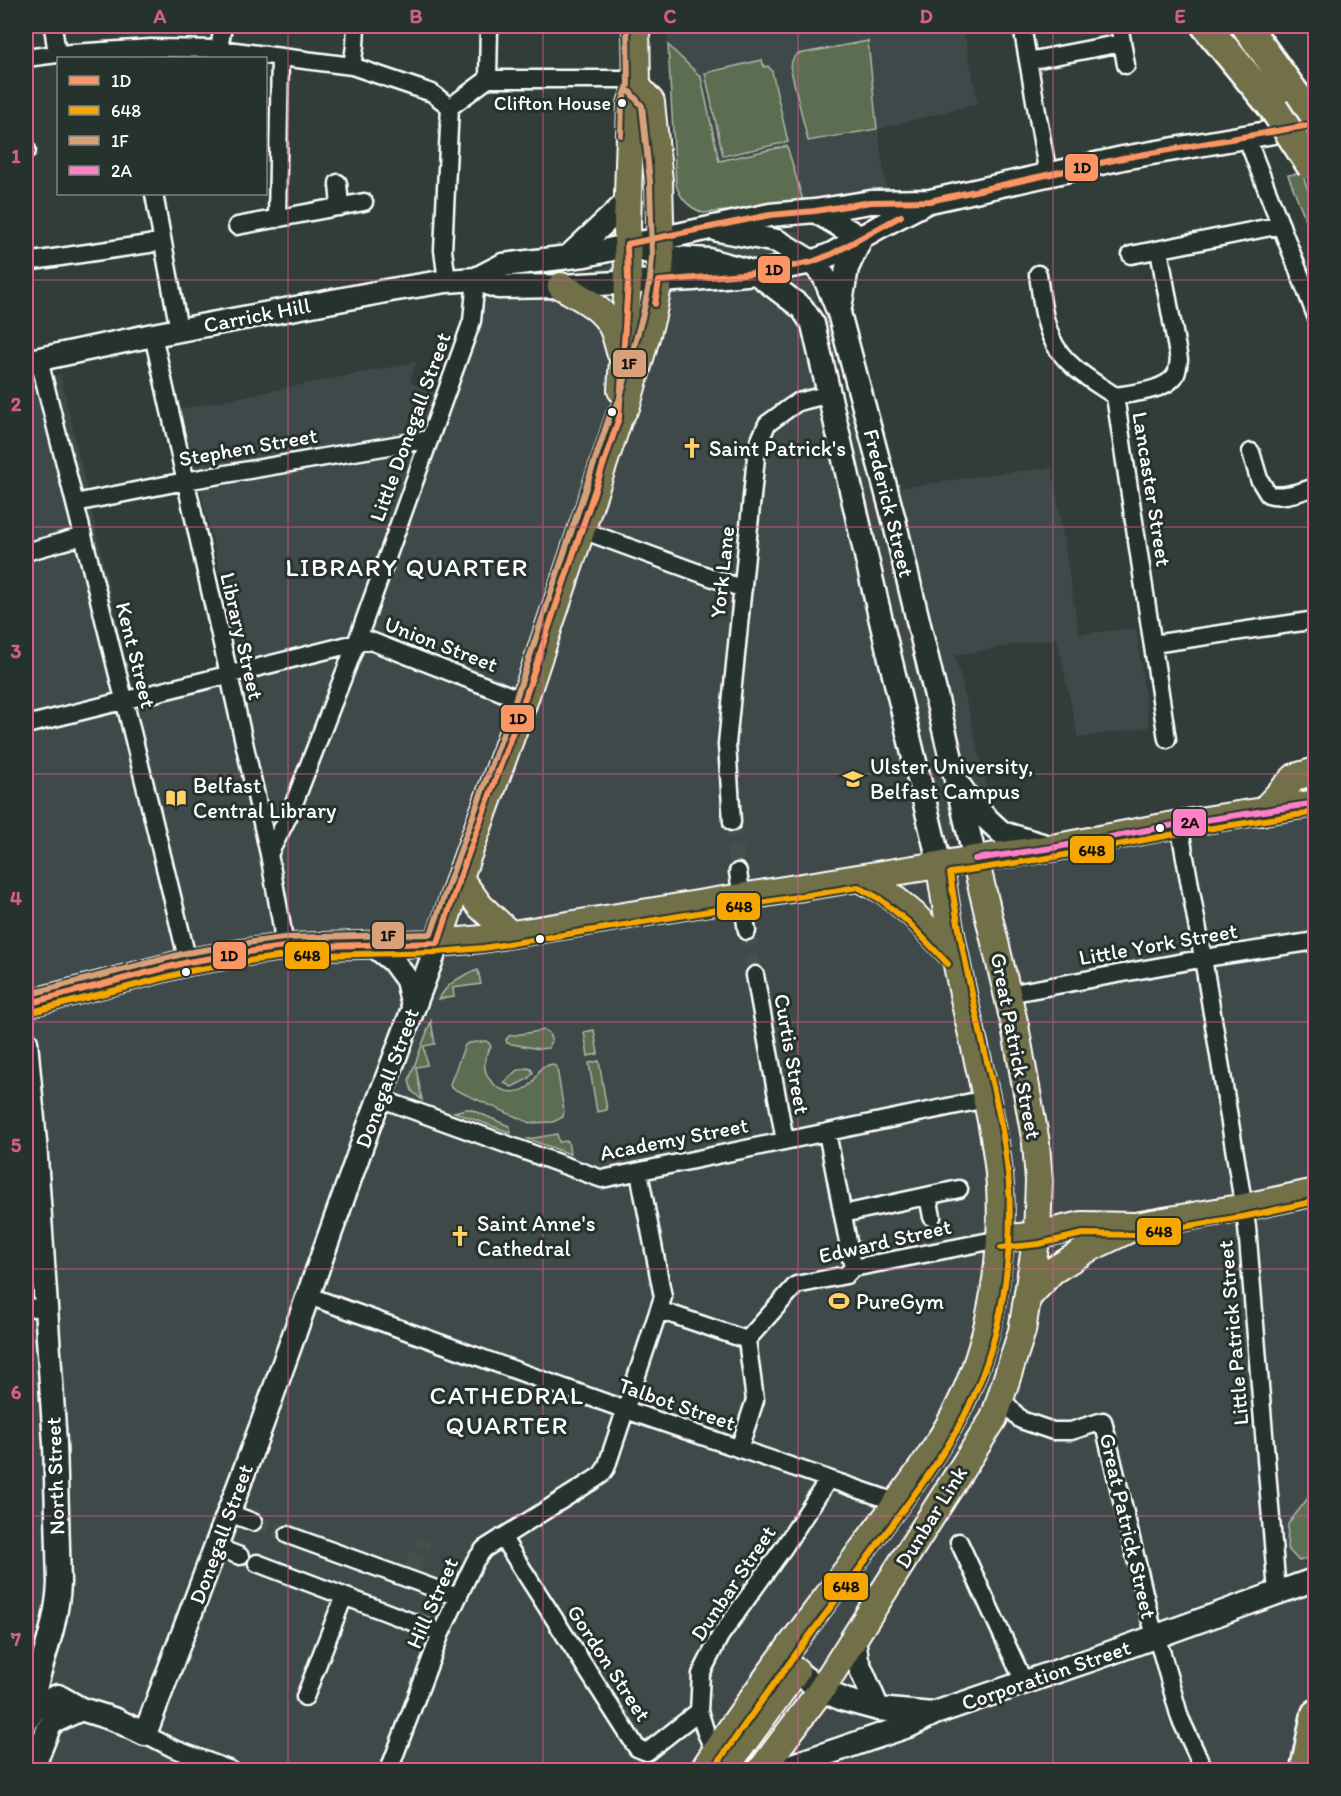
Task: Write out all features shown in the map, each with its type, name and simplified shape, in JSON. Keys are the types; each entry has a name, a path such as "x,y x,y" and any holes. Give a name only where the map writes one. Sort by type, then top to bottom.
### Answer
{"highway":[{"path":"1206,26 1287,104 1316,124"},
{"path":"1246,26 1287,104 1314,171"},
{"path":"1307,1770 1306,1764 1316,1714"}],"main road":[{"name":"Donegall Street","path":"619,418 628,282 631,105 637,82 636,26"},
{"name":"Donegall Street","path":"146,1734 229,1513 262,1403 309,1296 379,1098 425,980 524,701 619,418 627,405 652,316 660,258 659,181 651,102 637,82"},
{"path":"660,258 708,228 770,215 871,202 930,201 1123,158 1316,124"},
{"path":"569,256 628,201"},
{"path":"627,244 660,258 693,279 756,273 812,262 832,254 930,201"},
{"path":"847,206 870,232"},
{"path":"815,211 870,232"},
{"name":"Frederick Street","path":"708,228 777,241 812,262 824,276 839,313 894,520 975,859"},
{"path":"839,313 847,268 870,232"},
{"name":"Carrick Hill","path":"476,279 503,264 585,255 627,244"},
{"name":"Carrick Hill","path":"30,362 153,335 447,281 476,279 498,287 628,282 660,258"},
{"name":"Frederick Street","path":"756,273 802,308 813,324 939,866"},
{"path":"561,286 589,302 606,319 613,328 622,358"},
{"path":"1262,812 1295,777 1316,771"},
{"path":"956,779 974,807 1002,832 1052,848"},
{"path":"26,1004 188,962 284,947 438,943 482,939 1052,848 1179,824 1316,803"},
{"name":"Great Patrick Street","path":"975,859 1008,994 1036,1143 1039,1181 1037,1235"},
{"name":"Great Patrick Street","path":"939,866 946,918 995,1142 1000,1187 1000,1239"},
{"path":"859,878 885,891 914,915 955,958"},
{"path":"460,879 480,906 510,934"},
{"path":"373,945 393,961 407,980 413,1006"},
{"name":"North Street","path":"26,1042 35,1142 36,1308 56,1351 55,1443 59,1583 58,1604 45,1658 28,1709"},
{"path":"1000,1239 1024,1209 1026,1180 1036,1143"},
{"path":"1000,1239 1037,1235 1082,1225 1135,1226 1316,1192"},
{"path":"1029,1297 1052,1271 1086,1250 1135,1226"},
{"name":"Dunbar Link","path":"761,1770 821,1690 994,1418 1022,1331 1037,1235"},
{"name":"Dunbar Link","path":"714,1764 788,1665 936,1445 964,1397 981,1350 990,1312 1000,1239"},
{"name":"Corporation Street","path":"788,1665 821,1690 845,1700 878,1709 932,1714 1316,1579"},
{"path":"854,1639 857,1660 878,1709"},
{"path":"45,1658 54,1669 58,1689 69,1707"},
{"path":"28,1709 40,1704 69,1707 116,1720 146,1734"},
{"path":"32,1770 49,1727 69,1707"},
{"path":"778,1770 902,1729 932,1714"}],"street":[{"path":"53,26 57,54"},
{"path":"219,49 223,26"},
{"path":"352,66 356,26"},
{"path":"488,79 489,26"},
{"path":"1022,26 1048,175"},
{"path":"1028,61 1121,36 1126,65"},
{"path":"26,58 57,54 151,53 219,49 352,66 457,103"},
{"path":"277,219 280,57"},
{"path":"447,281 443,250 457,103 488,79 637,82"},
{"path":"1246,136 1316,316"},
{"path":"338,183 340,207"},
{"path":"154,195 179,330"},
{"path":"237,226 364,202"},
{"path":"1131,255 1281,225"},
{"path":"26,262 149,244 162,240"},
{"path":"1115,396 1160,387 1171,380 1176,373 1179,360 1159,250"},
{"name":"Lancaster Street","path":"1038,274 1046,325 1052,342 1061,355 1080,372 1115,396 1167,739"},
{"name":"Little Donegall Street","path":"269,854 291,811 357,641 430,439 471,321 476,279"},
{"name":"Library Street","path":"153,335 269,854 284,947"},
{"name":"Kent Street","path":"30,362 75,504 188,962"},
{"name":"York Lane","path":"732,822 727,744 757,447 767,424 798,402 830,394"},
{"name":"Stephen Street","path":"75,504 185,481 430,439"},
{"path":"1251,452 1259,478 1268,494 1274,496 1291,494 1316,487"},
{"path":"582,530 743,589"},
{"path":"26,552 83,536"},
{"path":"1153,644 1316,620"},
{"name":"Union Street","path":"26,725 227,673 368,640 524,701"},
{"name":"Little Patrick Street","path":"1179,824 1245,1207 1254,1291 1277,1592"},
{"path":"738,872 747,931"},
{"name":"Little York Street","path":"1008,994 1316,940"},
{"name":"Curtis Street","path":"755,975 785,1141"},
{"name":"Academy Street","path":"379,1098 602,1179 986,1099"},
{"path":"827,1132 853,1268"},
{"name":"Hill Street","path":"389,1770 441,1633 479,1555 502,1537 601,1475 606,1468 663,1297 639,1172"},
{"path":"843,1214 959,1189"},
{"path":"928,1196 932,1216"},
{"name":"Edward Street","path":"747,1340 796,1286 846,1275 853,1268 1000,1239"},
{"name":"Talbot Street","path":"309,1296 896,1504"},
{"path":"659,1310 747,1340 755,1400 739,1449"},
{"name":"Great Patrick Street","path":"1001,1398 1021,1420 1053,1431 1071,1431 1103,1421 1148,1611 1180,1718 1204,1770"},
{"name":"Dunbar Street","path":"714,1764 699,1711 701,1674 720,1636 784,1547 828,1480"},
{"path":"229,1513 253,1522"},
{"path":"288,1535 410,1574 458,1597"},
{"name":"Gordon Street","path":"502,1537 637,1748 647,1752 699,1711"},
{"path":"959,1542 1024,1682"},
{"path":"216,1547 240,1556"},
{"path":"257,1563 441,1633"},
{"path":"305,1697 344,1596"},
{"path":"146,1734 177,1750 231,1770"}],"shaded area":[{"path":"667,26 963,26 978,103 878,129 887,196 703,213 692,209 685,202 678,193 676,184"},
{"path":"799,230 843,409 864,405 886,490 1052,468 1079,634 1136,628 1149,727 1078,738 1057,638 955,655 997,828 948,840 951,854 875,866 878,880 1315,808 1315,1770 26,1770 26,1004 274,956 450,952 601,926 599,910 473,930 266,942 26,991 26,386 60,374 136,703 246,680 181,409 416,362 410,382 438,394 475,298 653,256"}],"green space":[{"path":"868,41 877,129 808,141 790,66 794,57 798,54"},
{"path":"668,45 701,77 719,161 787,146 804,204 703,213 686,202 676,184"},
{"path":"762,60 764,67 768,66 772,71 788,142 723,156 705,73"},
{"path":"1302,173 1315,211 1315,243 1288,175"},
{"path":"478,970 481,984 453,988 454,997 439,999 446,988 456,980"},
{"path":"431,1021 435,1044 424,1046 427,1065 416,1067 422,1100 412,1091 409,1080"},
{"path":"545,1030 549,1033 552,1042 549,1048 539,1049 507,1043 506,1040 509,1036"},
{"path":"594,1030 598,1054 588,1056 584,1032"},
{"path":"486,1041 491,1047 486,1056 486,1073 496,1086 503,1090 520,1091 530,1085 542,1067 552,1064 557,1068 563,1117 553,1122 530,1123 451,1088 450,1084 465,1045"},
{"path":"599,1061 607,1110 597,1112 589,1063"},
{"path":"527,1068 533,1073 528,1079 512,1087 504,1083 516,1071"},
{"path":"466,1109 509,1126 511,1133 454,1112"},
{"path":"557,1134 559,1142 568,1141 570,1154 528,1139"},
{"path":"1315,1489 1315,1555 1299,1561 1287,1548 1288,1524"}],"tunnel":[{"path":"732,822 738,872"},
{"path":"747,931 755,975"},
{"path":"253,1522 288,1535"},
{"path":"412,1569 424,1540"}],"transit line":[{"name":"1F","path":"621,135 622,103 628,85 627,26"},
{"name":"1F","path":"26,995 186,953 253,942 284,938 431,934 516,698 610,415 619,401 643,314 652,257 650,182 642,106 630,92"},
{"name":"1D","path":"438,943 524,701 619,418 628,282 627,244 770,215 871,202 930,201 1123,158 1316,124"},
{"name":"1D","path":"655,304 659,281 756,273 812,262 832,254 901,216"},
{"name":"2A","path":"975,859 1316,803"},
{"name":"648","path":"713,1770 940,1458 972,1400 991,1349 1007,1268 1010,1213 1008,1168 965,961 950,873 1316,812"},
{"name":"648","path":"28,1013 190,971 255,960 285,956 438,952 483,948 858,887 880,899 908,922 948,964"},
{"name":"1D","path":"26,1004 188,962 254,951 284,947 438,943"},
{"name":"648","path":"1001,1248 1039,1244 1083,1234 1137,1235 1247,1216 1316,1201"}],"place":[{"name":"Clifton House","path":"622,103"},
{"name":"Saint Patrick's","path":"692,448"},
{"name":"Ulster University, Belfast Campus","path":"853,779"},
{"name":"Belfast Central Library","path":"176,798"},
{"name":"Saint Anne's Cathedral","path":"460,1236"},
{"name":"PureGym","path":"839,1301"}],"district":[{"name":"LIBRARY QUARTER","path":"407,567"},
{"name":"CATHEDRAL QUARTER","path":"507,1410"}]}
